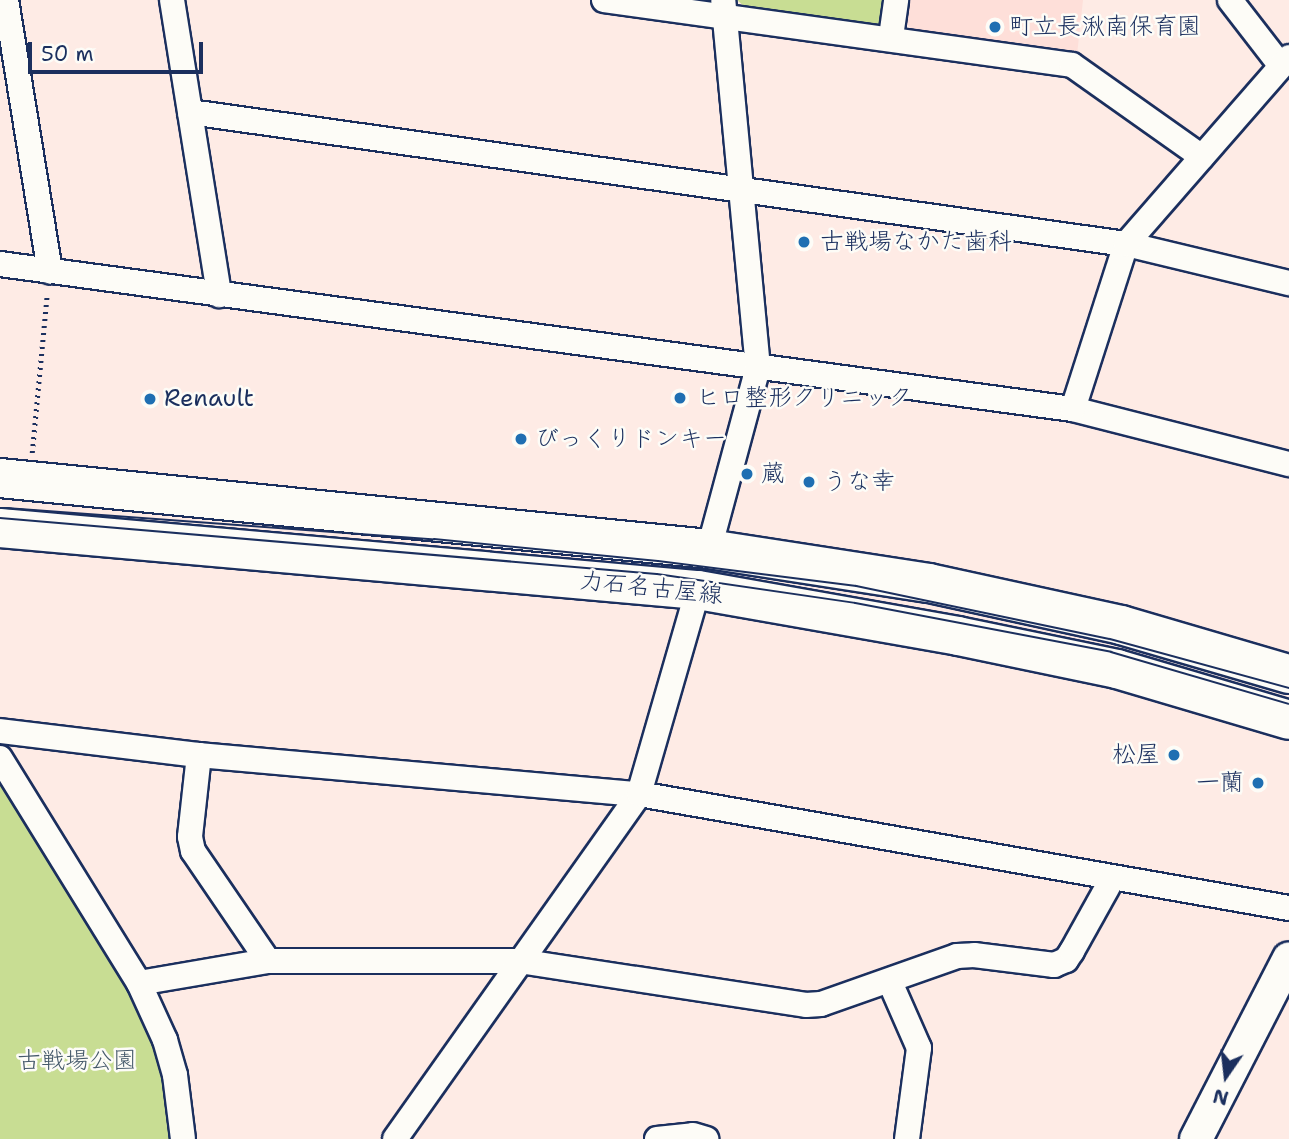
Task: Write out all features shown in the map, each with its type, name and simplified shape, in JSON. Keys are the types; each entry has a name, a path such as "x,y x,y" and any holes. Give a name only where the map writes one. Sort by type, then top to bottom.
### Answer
{"main road":[{"name":"力石名古屋線","path":"15,480 709,549 968,592 1121,625 1289,674"},
{"name":"力石名古屋線","path":"0,528 698,590 958,636 1117,669 1289,720"}],"street":[{"path":"6,0 50,271"},
{"path":"172,0 219,295"},
{"path":"604,0 723,8 1072,65 1202,157"},
{"path":"891,37 896,0"},
{"path":"1073,409 1126,244 1285,62 1230,0"},
{"path":"709,549 758,368 743,188 723,8"},
{"path":"190,112 1126,244 1289,284"},
{"path":"0,264 1073,409 1289,464"},
{"path":"401,1137 519,961 639,794 698,590"},
{"path":"0,732 199,755 639,794 1289,908"},
{"path":"199,755 190,837 193,851 268,961"},
{"path":"0,758 139,983 165,1040 173,1066 183,1139"},
{"path":"139,983 268,961 519,961 806,1005 821,1004 890,982 957,956 974,955 1054,965 1066,960 1112,879"},
{"path":"1196,1139 1289,958"},
{"path":"890,982 919,1048 907,1139"},
{"path":"656,1139 693,1135 706,1139"}],"path":[{"path":"15,480 50,271"}],"shaded area":[{"name":"町立長湫南保育園","path":"909,0 1083,0 1077,55 913,31 906,23"}],"green space":[{"path":"737,0 888,0 885,21 875,26 746,8"},
{"name":"古戦場公園","path":"0,771 121,974 155,1046 164,1075 171,1139 0,1139"}],"tram line":[{"path":"7,508 434,539 658,561 856,586 1110,639 1289,688"},
{"path":"0,518 657,574 855,603 1111,652 1289,704"}],"place":[{"name":"町立長湫南保育園","path":"995,27"},
{"name":"古戦場なかた歯科","path":"804,242"},
{"name":"ヒロ整形クリニック","path":"680,398"},
{"name":"Renault","path":"150,399"},
{"name":"びっくりドンキー","path":"521,439"},
{"name":"蔵","path":"747,474"},
{"name":"うな幸","path":"809,482"},
{"name":"松屋","path":"1174,755"},
{"name":"一蘭","path":"1258,783"}]}
